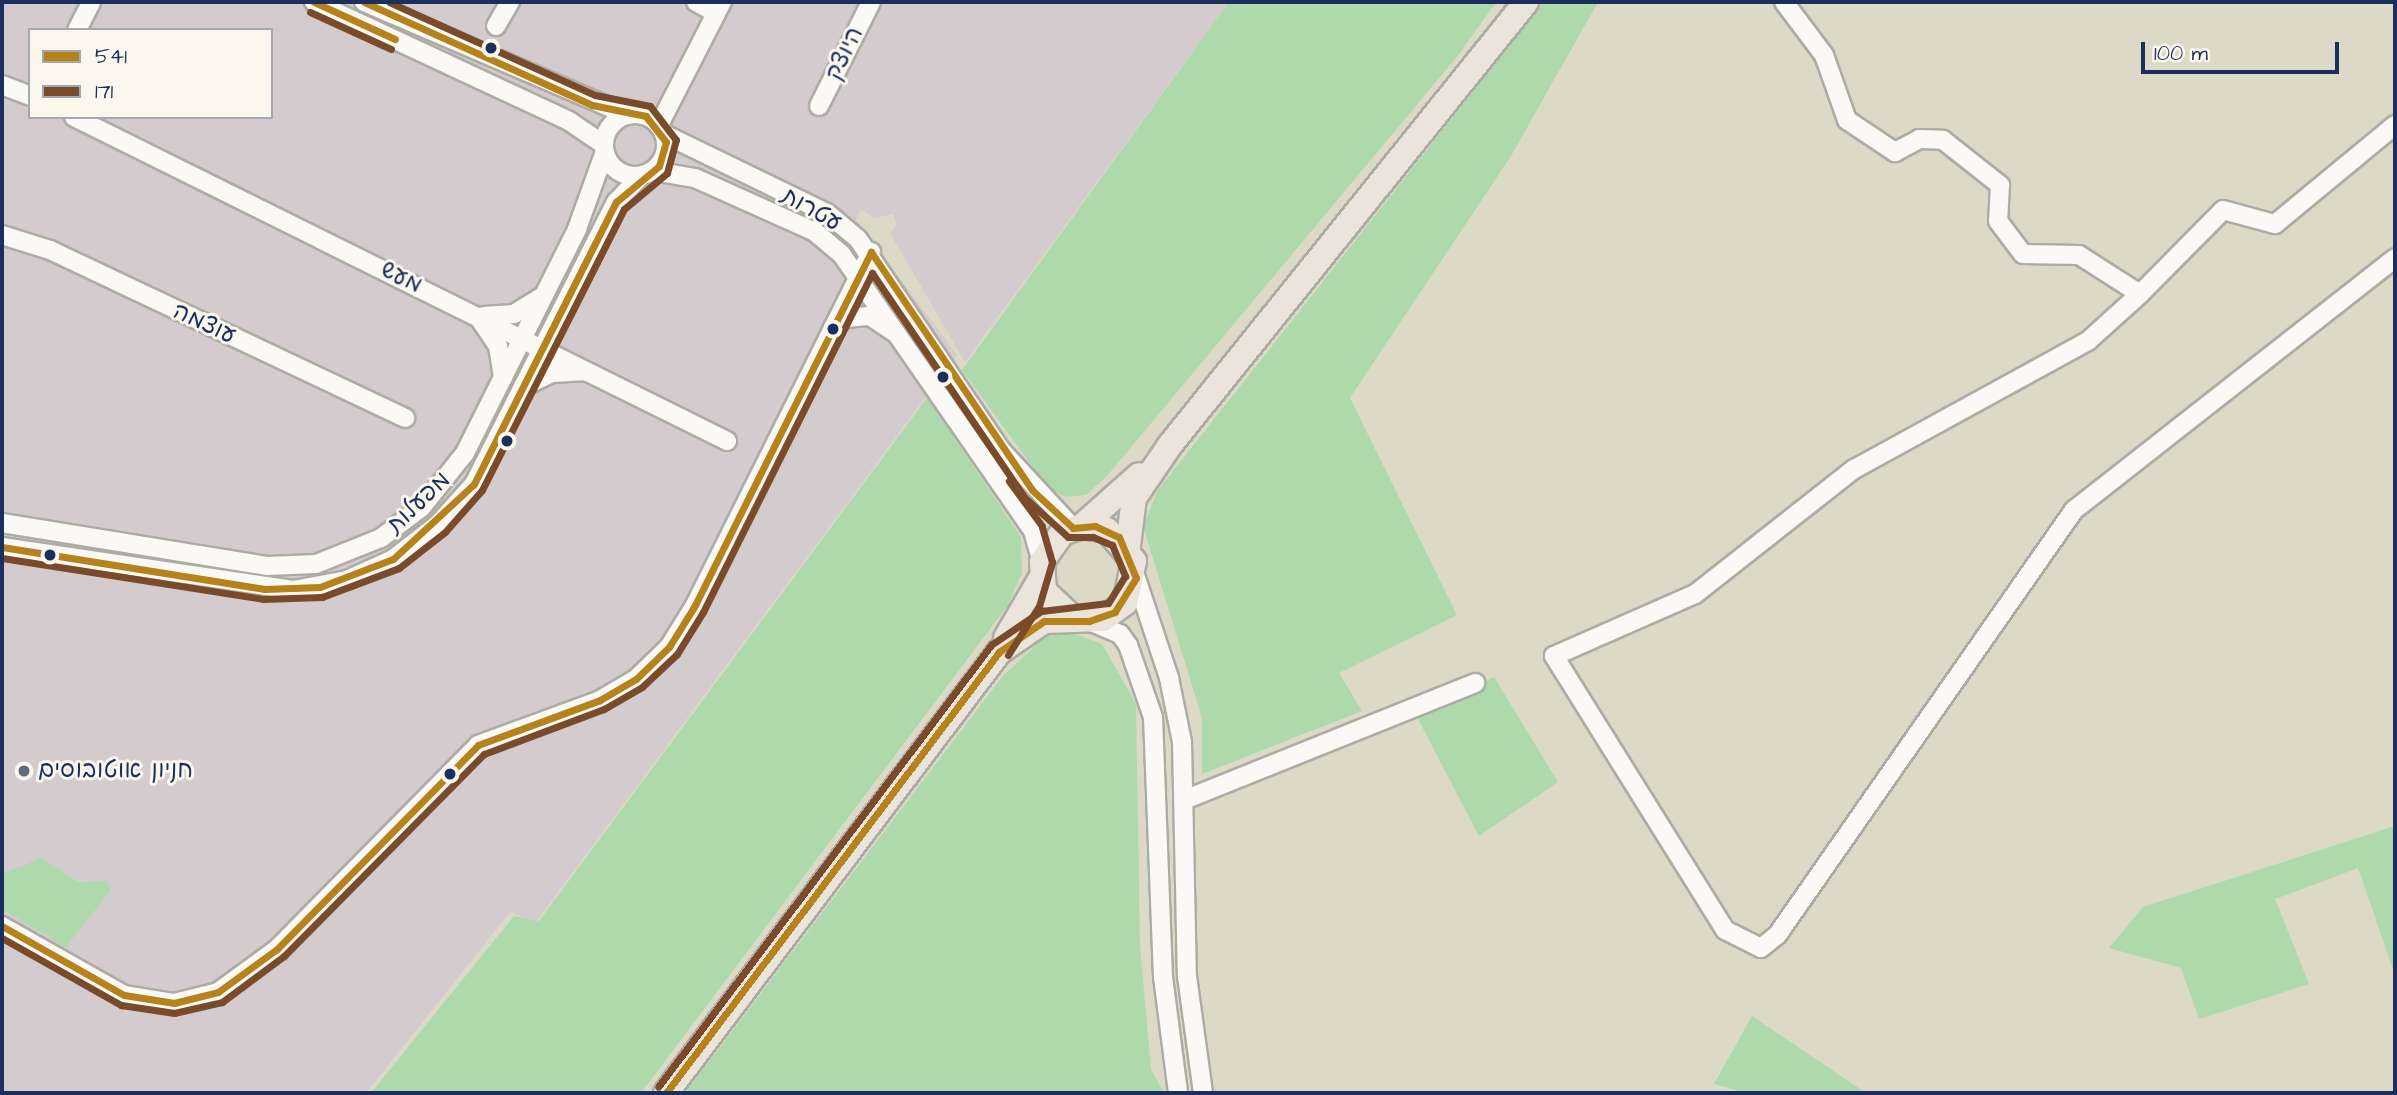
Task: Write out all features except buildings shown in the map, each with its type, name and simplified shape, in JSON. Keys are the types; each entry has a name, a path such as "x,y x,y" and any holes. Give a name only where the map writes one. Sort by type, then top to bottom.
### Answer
{"highway":[{"path":"984,670 1031,627 1081,620 1125,603 1136,578 1128,546 1134,498 1170,445 1521,7"},
{"path":"666,1093 984,670 1041,570 1053,541 1077,527 1170,445"},
{"path":"1077,527 1107,530 1128,546"},
{"path":"1041,570 1051,603 1081,620"}],"street":[{"path":"78,28 91,2"},
{"path":"314,2 559,116 604,149 622,174 646,174 663,159 661,129 685,66 719,8 696,2"},
{"path":"364,2 633,114 661,129"},
{"path":"496,26 510,2"},
{"name":"היוצק","path":"819,106 871,2"},
{"path":"1784,2 1824,55 1847,120 1895,152 1919,139 1942,140 2000,185 1998,221 2023,254 2079,255 2140,294"},
{"path":"604,149 608,129 633,114 685,66"},
{"path":"2,85 28,95"},
{"name":"מעש","path":"78,119 727,441"},
{"path":"2395,125 2276,224 2222,210 2140,294 2088,341 1854,469 1695,594 1554,656 1725,930 1761,948 1778,934 2074,510 2395,258"},
{"name":"עטרות","path":"661,129 827,213 871,253 1001,450 1077,527"},
{"name":"מפעלות","path":"2,523 267,566 340,558 381,538 437,491 503,378 546,291 604,149"},
{"name":"מפעלות","path":"2,547 265,589 347,580 401,553 455,507 485,465 616,202 646,174"},
{"name":"עטרות","path":"646,174 695,178 815,232 859,275 1033,531 1041,570"},
{"name":"עוצמה","path":"2,235 50,250 405,418"},
{"path":"2,926 99,985 147,1001 197,1000 247,975 453,764 496,735 620,690 669,647 871,253"},
{"path":"477,315 514,314 546,291"},
{"path":"477,315 498,346 503,378"},
{"path":"833,327 870,316 898,336"},
{"path":"525,386 552,373 588,370"},
{"path":"1136,578 1177,712 1184,800 1187,976 1203,1093"},
{"path":"1081,620 1120,634 1128,645 1153,717 1163,977 1178,1093"},
{"path":"1184,800 1475,683"}],"shaded area":[{"path":"2,2 1229,2 965,362 890,233 897,225 893,214 874,218 861,209 856,220 957,355 536,922 510,912 366,1093 2,1093"}],"green space":[{"path":"1229,2 1496,2 1460,53 1107,476 1086,495 1066,497 1048,488 962,370"},
{"path":"1544,2 1598,2 1511,156 1350,398 1457,615 1339,673 1362,711 1202,774 1202,718 1143,526 1158,490"},
{"path":"927,398 1021,537 1022,573 1008,605 641,1093 371,1093 514,916 539,921"},
{"path":"1073,633 1102,644 1136,704 1140,946 1151,1069 1163,1091 685,1093 1002,677 1046,636"},
{"path":"1494,677 1558,782 1479,836 1417,717"},
{"path":"2395,826 2395,975 2358,868 2275,899 2309,984 2199,1019 2181,968 2109,948 2143,907"},
{"path":"42,858 78,882 107,881 110,891 66,947 2,909 2,874"},
{"path":"1752,1016 1866,1093 1746,1093 1714,1084"}],"transit line":[{"name":"541","path":"314,2 395,39"},
{"name":"541","path":"2,547 265,589 320,587 393,559 474,484 616,202 659,166 666,142 646,116 592,105 364,2"},
{"name":"171","path":"2,558 263,599 322,597 399,568 445,532 482,490 624,209 667,173 676,140 650,106 595,95 389,2"},
{"name":"171","path":"310,12 391,49"},
{"name":"541","path":"2,926 124,995 174,1003 218,992 277,949 478,745 600,700 636,679 669,647 694,607 871,252 1032,490 1073,528 1095,526 1119,537 1136,578 1115,612 1089,621 1044,621 999,652 666,1093"},
{"name":"171","path":"2,938 121,1005 174,1013 222,1002 284,956 484,754 604,709 642,687 677,654 703,612 872,273 1024,497 1068,537 1093,537 1112,545 1125,576 1108,603 1041,611 991,645 658,1087"},
{"name":"171","path":"1008,655 1039,606 1052,562 1042,526 1009,481"}],"place":[{"name":"חניון אוטובוסים","path":"24,771"}]}
